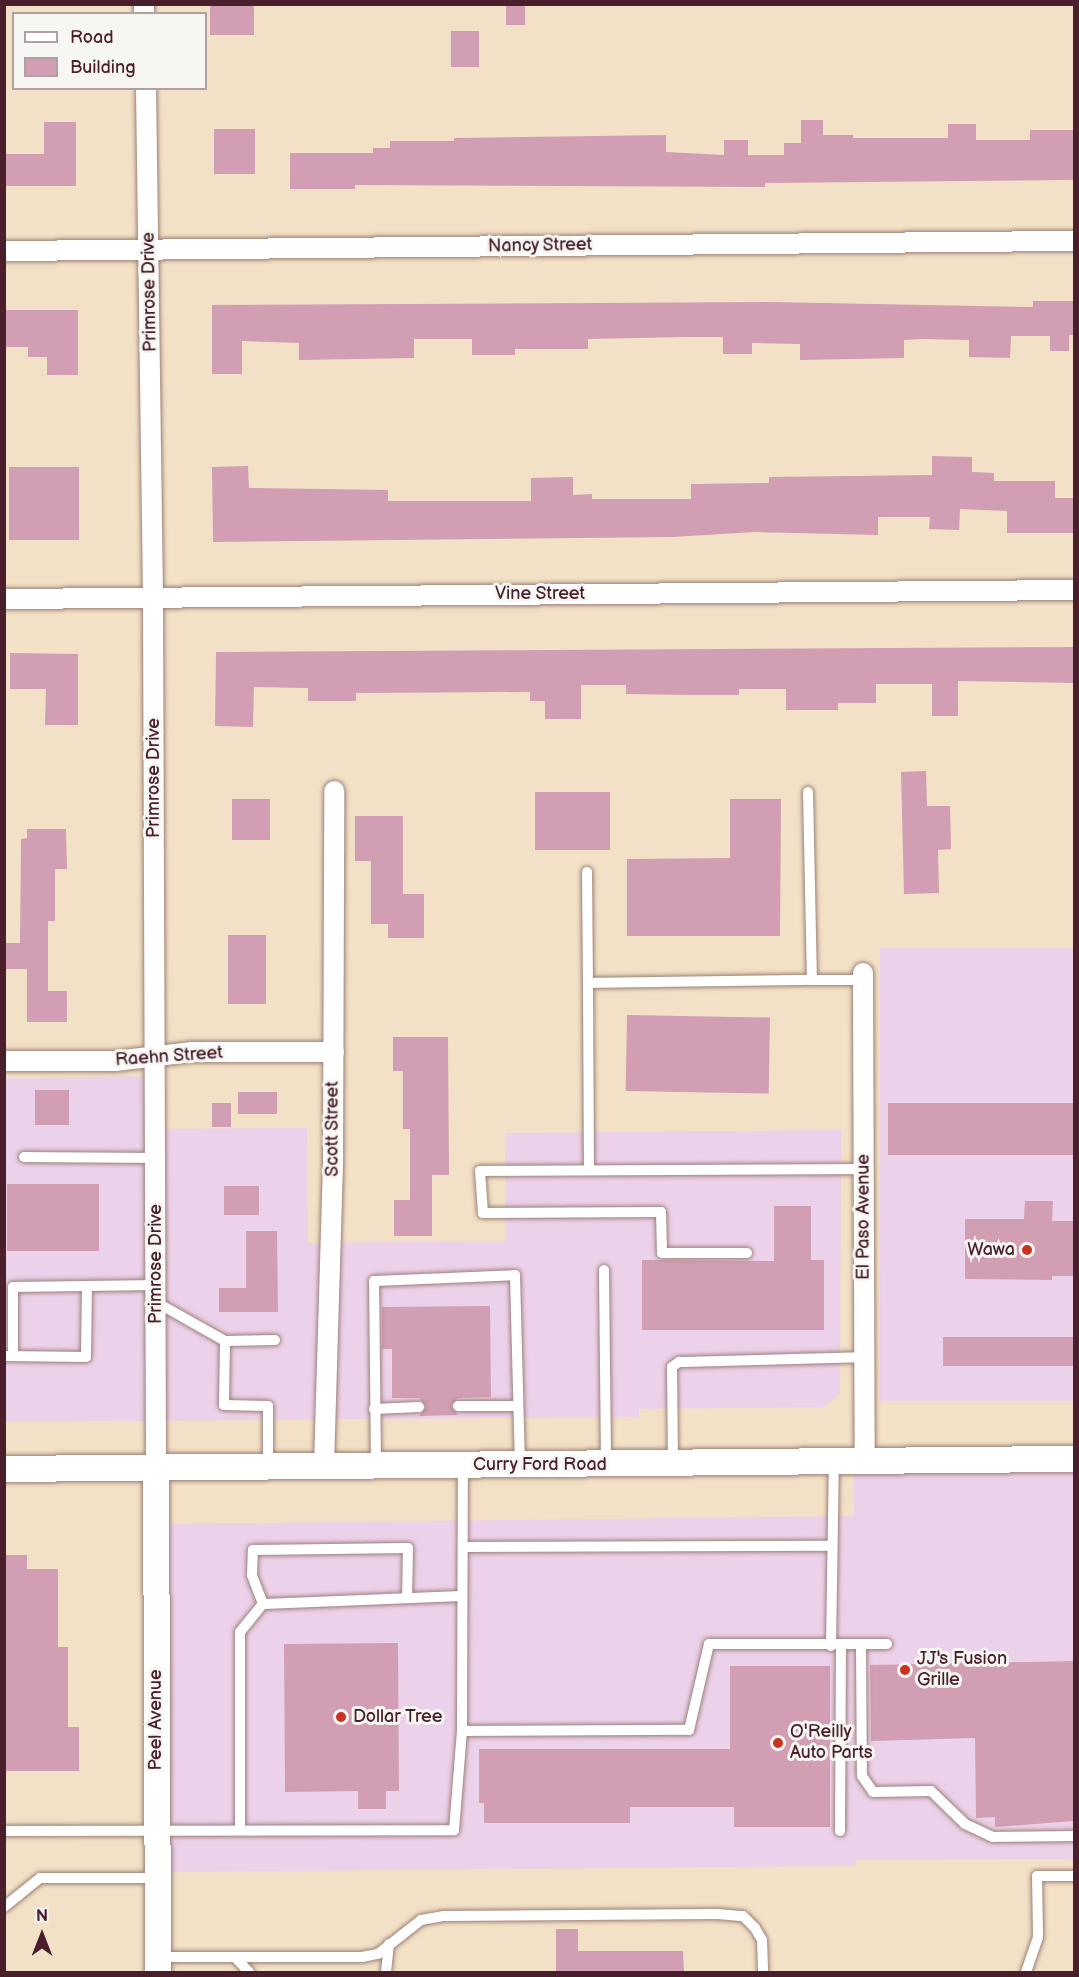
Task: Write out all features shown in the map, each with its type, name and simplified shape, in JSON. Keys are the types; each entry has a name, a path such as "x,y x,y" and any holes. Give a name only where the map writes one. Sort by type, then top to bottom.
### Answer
{"street":[{"name":"Primrose Drive","path":"146,90 153,598 156,1467"},
{"name":"Nancy Street","path":"4,251 1074,241"},
{"name":"Vine Street","path":"4,599 1074,590"},
{"name":"Scott Street","path":"324,1466 334,1052 334,791"},
{"name":"El Paso Avenue","path":"863,977 865,1462"},
{"name":"Raehn Street","path":"4,1062 155,1057 192,1052 334,1052"},
{"name":"Curry Ford Road","path":"4,1469 1074,1459"},
{"name":"Peel Avenue","path":"156,1467 158,1965"}],"lane":[{"path":"808,792 812,980"},
{"path":"587,872 589,1170"},
{"path":"588,983 812,980 863,977"},
{"path":"24,1157 155,1158"},
{"path":"747,1253 662,1253 662,1212 483,1213 480,1171 864,1169"},
{"path":"604,1270 606,1464"},
{"path":"376,1466 374,1281 515,1275 520,1465"},
{"path":"87,1286 86,1357 9,1356 14,1287 87,1286 156,1293 225,1341 275,1340"},
{"path":"225,1341 224,1405 268,1406 268,1467"},
{"path":"673,1463 672,1367 679,1362 864,1357"},
{"path":"458,1406 518,1406"},
{"path":"374,1409 419,1407"},
{"path":"834,1462 832,1546 840,1831"},
{"path":"4,1831 454,1830 462,1731 463,1465"},
{"path":"463,1547 832,1546"},
{"path":"263,1604 252,1575 253,1550 408,1548 407,1598"},
{"path":"240,1830 240,1632 263,1604 462,1596"},
{"path":"462,1731 689,1730 709,1644 836,1646 887,1644"},
{"path":"861,1645 862,1776 873,1791 932,1791 965,1824 993,1837 1074,1836"},
{"path":"1026,1972 1038,1938 1037,1876 1074,1876"},
{"path":"4,1907 40,1878 157,1878"},
{"path":"158,1965 235,1957 362,1957 378,1954 421,1920 443,1917 732,1914 744,1916 759,1934 763,1972"},
{"path":"386,1972 389,1944"},
{"path":"235,1957 249,1972"}],"shaded area":[{"path":"880,948 1074,948 1074,1401 880,1401"},
{"path":"155,1076 156,1129 307,1128 308,1243 505,1241 505,1133 841,1130 840,1393 824,1407 639,1409 639,1417 5,1422 4,1078"},
{"path":"1074,1459 1074,1859 856,1860 856,1866 162,1872 160,1524 854,1516 853,1461"}],"building":[{"path":"210,4 254,4 254,35 210,35"},
{"path":"506,4 525,4 525,25 506,25"},
{"path":"451,31 479,31 479,67 451,67"},
{"path":"801,120 823,120 823,135 853,135 853,138 948,138 948,124 976,124 976,140 1030,140 1030,130 1074,130 1074,180 765,183 765,187 355,185 355,189 290,189 290,153 373,153 373,148 390,148 390,141 666,135 666,152 724,155 724,140 748,140 748,155 784,155 784,143 801,143"},
{"path":"44,122 76,122 76,186 4,186 4,154 44,154"},
{"path":"214,129 255,129 255,174 214,174"},
{"path":"1033,301 1074,301 1074,335 1069,335 1069,351 1050,351 1050,336 1011,336 1010,358 969,357 969,340 922,339 904,340 904,358 800,360 800,344 752,343 752,354 723,354 723,337 686,337 588,339 588,349 515,349 515,355 472,355 472,339 414,339 414,358 299,360 299,343 242,341 242,374 212,374 212,305 770,302 1033,307"},
{"path":"4,310 78,310 78,375 47,375 47,357 28,357 28,347 4,347"},
{"path":"932,456 972,457 972,472 994,473 994,481 1055,481 1055,498 1074,498 1074,533 1007,533 1007,511 960,509 959,530 929,529 930,517 878,517 878,535 754,532 673,537 213,542 212,467 248,466 249,488 388,490 388,501 531,501 531,478 573,477 573,495 592,494 592,499 691,499 691,484 769,483 769,477 932,475"},
{"path":"9,467 79,467 79,540 9,540"},
{"path":"1074,647 1074,683 958,681 958,716 932,716 932,684 876,684 876,703 838,703 838,710 786,710 786,689 739,689 739,695 626,694 626,685 581,685 581,719 545,719 545,701 530,701 530,692 356,693 356,701 308,701 308,688 254,687 253,727 215,726 216,652"},
{"path":"10,653 78,654 78,725 45,725 46,689 10,689"},
{"path":"926,771 927,806 950,806 951,849 938,850 939,893 904,894 901,772"},
{"path":"535,792 610,792 610,850 535,850"},
{"path":"232,799 270,799 270,840 232,840"},
{"path":"730,799 781,799 780,936 627,936 627,859 730,858"},
{"path":"355,816 403,816 403,894 424,894 424,938 388,938 388,924 371,924 371,861 355,861"},
{"path":"27,829 66,829 67,869 55,869 55,921 48,921 48,991 67,991 67,1022 27,1022 27,969 4,969 4,943 20,943 21,839 27,838"},
{"path":"228,935 266,935 266,1004 228,1004"},
{"path":"627,1015 770,1017 769,1093 626,1091"},
{"path":"393,1037 448,1037 449,1175 432,1175 432,1236 394,1236 394,1200 410,1200 410,1129 403,1129 403,1071 393,1071"},
{"path":"35,1090 69,1090 69,1125 35,1125"},
{"path":"238,1092 277,1092 277,1114 238,1114"},
{"path":"212,1103 231,1103 231,1127 212,1127"},
{"path":"888,1103 1074,1103 1074,1155 888,1155"},
{"path":"7,1184 99,1184 99,1251 7,1251"},
{"path":"224,1186 259,1186 259,1215 224,1215"},
{"path":"1025,1201 1053,1201 1052,1221 1074,1221 1074,1276 1052,1276 1052,1280 965,1279 965,1219 1024,1219"},
{"path":"774,1206 811,1206 811,1260 824,1260 824,1330 642,1330 642,1260 774,1261"},
{"path":"246,1231 277,1231 278,1312 219,1312 219,1288 246,1288"},
{"path":"490,1306 491,1397 458,1398 451,1405 458,1415 419,1416 426,1407 419,1398 392,1398 392,1349 382,1349 382,1307"},
{"path":"943,1337 1074,1337 1074,1366 943,1366"},
{"path":"4,1555 27,1555 27,1569 58,1569 58,1647 68,1647 68,1727 79,1727 79,1771 4,1771"},
{"name":"Dollar Tree","path":"398,1643 399,1791 386,1791 386,1809 358,1809 358,1791 285,1792 284,1644"},
{"path":"1074,1661 1074,1821 995,1827 995,1817 976,1818 975,1738 871,1741 870,1665"},
{"path":"730,1666 830,1666 830,1827 734,1827 734,1807 630,1807 630,1823 484,1823 484,1803 479,1803 479,1749 730,1749"},
{"path":"556,1929 578,1929 578,1951 683,1951 684,1972 556,1972"}],"place":[{"name":"Wawa","path":"1027,1250"},
{"name":"JJ's Fusion Grille","path":"905,1670"},
{"name":"Dollar Tree","path":"341,1717"},
{"name":"O'Reilly Auto Parts","path":"778,1743"}]}
